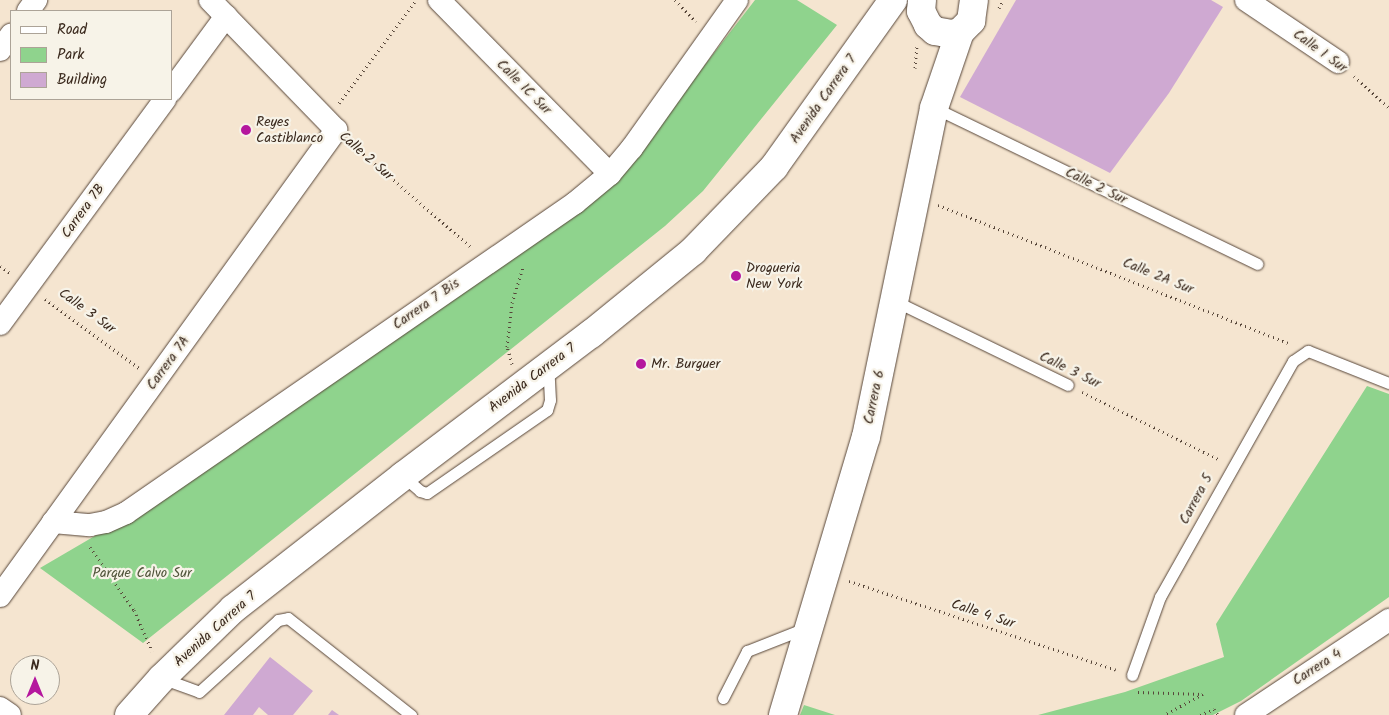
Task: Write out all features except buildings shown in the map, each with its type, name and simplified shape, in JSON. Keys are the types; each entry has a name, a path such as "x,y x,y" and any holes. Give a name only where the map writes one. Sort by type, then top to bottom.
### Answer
{"main road":[{"name":"Carrera 6","path":"783,715 812,625 866,437 934,108 943,74 932,24 971,21 974,0"},
{"path":"886,9 898,15 932,24"},
{"name":"Avenida Carrera 7","path":"129,715 162,678 233,609 403,476 645,292 737,208 811,118 886,9"}],"street":[{"name":"Calle 2 Sur","path":"210,0 331,125"},
{"name":"Calle 1C Sur","path":"439,0 610,174"},
{"name":"Carrera 7 Bis","path":"64,524 106,522 126,512 487,261 575,203 610,174 632,148 737,0"},
{"name":"Calle 1 Sur","path":"1246,0 1338,62"},
{"path":"172,90 226,16"},
{"path":"0,50 10,36"},
{"name":"Carrera 7B","path":"0,324 164,100"},
{"name":"Carrera 7A","path":"0,596 64,524 156,380 331,125"},
{"name":"Carrera 4","path":"1246,715 1389,620"},
{"path":"0,708 10,715"}],"lane":[{"name":"Calle 2 Sur","path":"934,108 1257,264"},
{"name":"Calle 3 Sur","path":"895,301 1068,386"},
{"path":"1308,351 1389,383"},
{"name":"Carrera 5","path":"1132,675 1160,598 1282,377 1293,361 1308,351"},
{"path":"162,678 199,692 278,620 288,618 411,715"},
{"path":"723,698 747,651 812,625"}],"path":[{"path":"331,125 417,0"},
{"path":"675,0 710,36"},
{"path":"915,68 932,24"},
{"name":"Calle 1 Sur","path":"1338,62 1389,108"},
{"name":"Calle 2 Sur","path":"331,125 487,261"},
{"name":"Calle 2A Sur","path":"917,197 1308,351"},
{"path":"512,364 507,347 512,303 535,230"},
{"name":"Calle 3 Sur","path":"0,266 156,380"},
{"name":"Calle 3 Sur","path":"1068,386 1232,466"},
{"path":"64,524 134,610 152,651"},
{"name":"Calle 4 Sur","path":"827,574 1132,675"},
{"path":"1132,675 1133,692 1204,694 1164,715"},
{"path":"1200,715 1214,709 1218,715"}],"green space":[{"name":"Parque Calvo Sur","path":"755,0 797,0 837,25 703,191 665,226 143,643 40,568 170,492 639,150"},
{"path":"1367,386 1389,394 1389,597 1241,701 1213,715 1038,715 1125,692 1224,657 1216,624"},
{"path":"804,705 835,715 800,715"}],"place":[{"name":"Reyes Castiblanco","path":"246,130"},
{"name":"Drogueria New York","path":"736,276"},
{"name":"Mr. Burguer","path":"641,364"}]}
